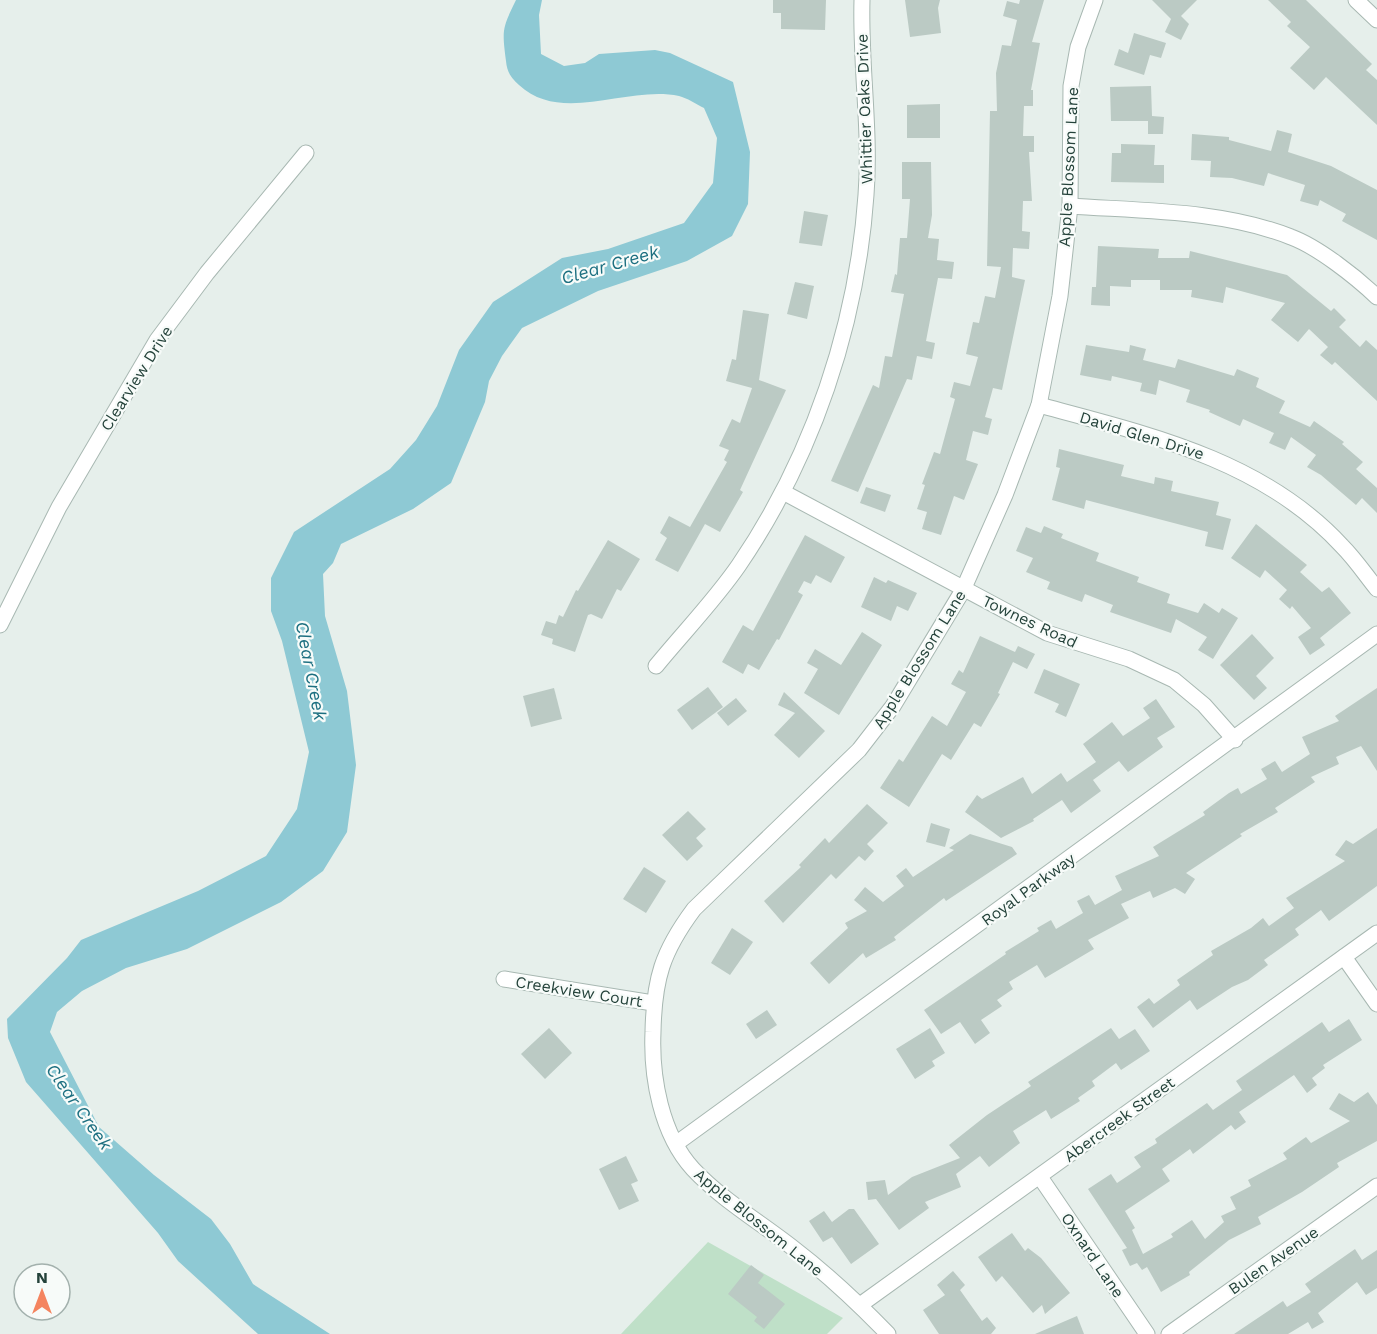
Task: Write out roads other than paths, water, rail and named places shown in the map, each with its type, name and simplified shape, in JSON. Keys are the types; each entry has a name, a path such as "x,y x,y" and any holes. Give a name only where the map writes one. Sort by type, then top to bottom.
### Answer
{"street":[{"name":"Whittier Oaks Drive","path":"656,666 739,566 783,492 823,398 839,350 855,277 866,196 868,129 861,45 862,0"},
{"name":"Apple Blossom Lane","path":"888,1334 860,1305 794,1248 727,1199 692,1168 677,1143 658,1100 652,1064 653,1003 659,972 672,938 694,909 859,750 892,706 963,590 1005,495 1039,405 1060,296 1070,206 1071,86 1078,47 1095,0"},
{"path":"1356,0 1377,20"},
{"name":"Clearview Drive","path":"0,625 59,507 157,340 207,273 306,153"},
{"path":"1070,206 1168,213 1234,221 1292,237 1358,278 1377,297"},
{"name":"David Glen Drive","path":"1039,405 1164,439 1210,456 1265,484 1298,507 1341,545 1377,589"},
{"name":"Townes Road","path":"783,492 1047,633 1129,660 1174,680 1204,705 1235,740"},
{"name":"Royal Parkway","path":"677,1143 1235,740 1377,634"},
{"name":"Abercreek Street","path":"860,1305 1377,933"},
{"path":"1344,957 1377,1004"},
{"name":"Creekview Court","path":"504,979 653,1003"},
{"name":"Oxnard Lane","path":"1040,1176 1147,1334"},
{"name":"Bulen Avenue","path":"1169,1334 1377,1186"}],"water":[{"name":"Clear Creek","path":"516,0 542,0 539,15 541,54 564,66 585,63 599,54 655,50 670,53 733,82 750,152 748,204 732,236 687,261 598,291 522,328 502,356 489,381 485,402 451,483 413,509 341,544 333,563 323,574 325,616 347,691 356,765 347,832 323,871 281,902 187,949 126,968 82,991 57,1012 50,1032 99,1127 154,1175 211,1219 230,1244 253,1284 330,1334 258,1334 178,1261 158,1233 26,1082 8,1038 7,1019 67,958 81,940 198,891 266,856 297,809 309,752 282,641 271,611 271,578 294,532 390,469 416,440 437,406 459,350 493,302 562,258 608,249 684,223 713,183 717,138 704,108 679,96 659,94 575,103 555,102 536,97 519,85 507,68 504,35"}]}
